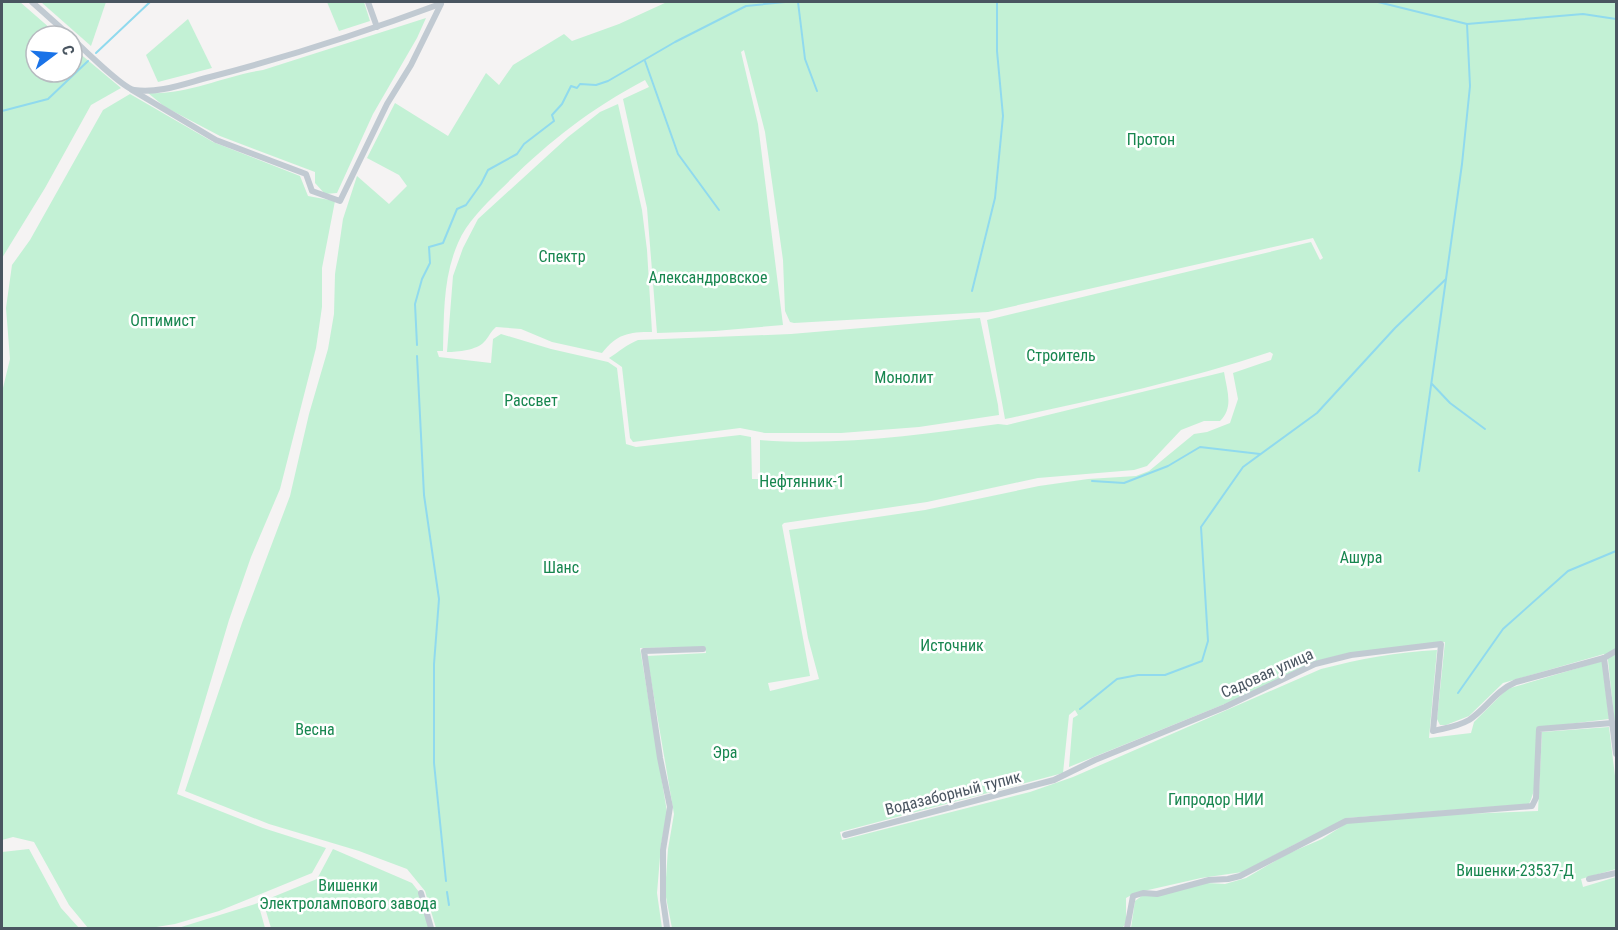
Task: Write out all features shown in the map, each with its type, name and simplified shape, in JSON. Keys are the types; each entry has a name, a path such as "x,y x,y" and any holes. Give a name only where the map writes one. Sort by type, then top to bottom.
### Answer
{"street":[{"path":"33,2 57,24"},
{"path":"368,2 377,27"},
{"path":"132,90 155,91 257,64 377,27 442,3"},
{"path":"84,50 132,90 216,140 306,174 312,191 340,201 387,104 411,65 442,3"},
{"name":"Садовая улица","path":"1067,775 1095,760 1225,707 1315,664 1351,654 1441,644 1432,731 1454,727 1470,719 1503,687 1516,681 1604,658"},
{"path":"667,928 663,900 663,850 670,807 660,758 644,651 703,649"},
{"path":"1617,651 1604,658 1617,754"},
{"path":"1127,928 1133,896 1143,893 1156,894 1209,880 1240,876 1346,821 1532,806 1536,798 1539,729 1612,723"},
{"name":"Водазаборный тупик","path":"845,835 1026,789 1067,775"},
{"path":"1589,879 1617,873"},
{"path":"421,892 431,928"}],"green space":[{"path":"2,2 20,2 45,24 24,24 24,84 84,84 84,57 121,88 91,105 45,188 2,258"},
{"path":"41,2 106,2 91,46 84,40 84,24 66,24"},
{"path":"327,2 364,2 370,21 339,31"},
{"path":"667,2 1616,2 1616,736 1608,660 1604,654 1503,683 1469,716 1440,725 1437,719 1445,642 1358,652 1316,662 1237,699 1069,767 1073,718 1078,715 1075,710 1069,715 1063,773 840,832 842,840 1030,792 1073,777 1321,669 1350,662 1393,654 1437,650 1429,738 1471,733 1474,722 1507,689 1602,661 1609,719 1536,728 1536,777 1529,804 1347,818 1243,872 1201,878 1135,893 1126,898 1126,924 1122,928 672,928 665,892 668,849 674,814 647,656 706,653 705,647 640,648 667,812 661,845 657,893 662,928 436,928 425,891 407,869 359,851 269,824 185,791 242,623 290,496 309,414 328,349 334,314 335,274 343,219 357,176 389,204 407,186 399,175 367,158 395,103 448,136 486,73 499,85 513,65 564,34 572,41 619,24","holes":["744,50 765,132 783,260 785,311 790,322 794,323 988,312 1313,238 1323,258 1320,260 1311,242 987,320 1005,419 1172,381 1270,352 1273,354 1271,360 1233,373 1238,399 1230,423 1207,432 1194,434 1149,471 1136,476 1088,479 1039,486 925,510 789,530 808,638 819,679 770,691 768,683 810,676 782,525 784,523 927,502 1038,478 1134,470 1147,466 1181,430 1204,421 1220,421 1227,410 1228,398 1224,372 1007,425 998,424 909,435 820,442 760,440 760,479 752,479 751,437 740,435 636,447 626,444 617,368 608,362 551,349 501,334 493,339 491,363 439,357 437,351 443,351 445,296 449,269 458,243 471,221 534,157 568,129 645,80 649,87 623,99 647,208 657,333 783,325 758,124 741,52"]},
{"path":"426,18 373,114 337,193 325,194 315,183 315,172 220,136 165,107 148,93 177,91 263,70"},
{"path":"188,19 212,68 158,82 146,55"},
{"name":"Оптимист","path":"130,94 213,142 300,176 308,196 335,201 322,268 322,307 316,348 280,489 251,557 229,620 177,794 263,828 326,848 312,873 219,911 175,924 150,928 88,928 69,905 34,842 13,837 2,840 2,392 10,359 6,308 12,265 30,240 103,110"},
{"name":"Спектр","path":"618,104 642,210 652,332 624,335 602,353 552,342 521,329 496,327 481,345 472,349 447,352 453,276 463,248 478,219 568,137 600,112"},
{"name":"Монолит","path":"980,318 999,415 919,427 841,433 765,433 740,428 633,442 630,438 622,367 609,358 638,340 791,334"},
{"name":"Вишенки-23537-Д","path":"1609,727 1616,784 1616,869 1581,879 1583,887 1616,877 1616,928 1131,928 1135,901 1143,895 1207,883 1225,884 1246,878 1287,854 1322,839 1347,823 1438,815 1538,811 1542,732"},
{"path":"29,849 61,908 79,928 2,928 2,852"},
{"name":"Вишенки Электролампового завода","path":"333,849 412,883 419,892 430,928 271,928 263,901 317,879"},
{"path":"258,903 265,928 178,928"}],"waterway":[{"path":"96,53 150,2"},
{"path":"417,345 415,304 422,279 430,263 429,247 443,243 457,209 466,205 488,170 517,154 524,144 554,121 552,115 562,104 571,86 577,88 580,84 596,85 608,81 675,42 746,6 785,2"},
{"path":"798,2 805,59 817,91"},
{"path":"972,291 995,198 1003,116 997,51 997,2"},
{"path":"1378,2 1467,24 1583,14 1616,19"},
{"path":"1080,709 1117,679 1138,675 1165,675 1202,661 1208,641 1201,527 1243,467 1317,413 1395,328 1446,279 1470,86 1467,24"},
{"path":"2,111 48,99 88,61"},
{"path":"645,61 678,154 719,210"},
{"path":"1419,471 1446,279"},
{"path":"417,356 424,495 439,599 434,664 434,763 446,881"},
{"path":"1432,384 1450,403 1485,429"},
{"path":"1092,481 1124,483 1168,466 1200,447 1260,454"},
{"path":"1458,693 1503,629 1568,571 1616,551"},
{"path":"447,892 449,905"}],"park label":[{"name":"Протон","path":"1151,139"},
{"name":"Александровское","path":"708,277"},
{"name":"Строитель","path":"1061,355"},
{"name":"Рассвет","path":"531,400"},
{"name":"Нефтянник-1","path":"802,481"},
{"name":"Ашура","path":"1361,557"},
{"name":"Шанс","path":"561,567"},
{"name":"Источник","path":"952,645"},
{"name":"Весна","path":"315,729"},
{"name":"Эра","path":"725,752"},
{"name":"Гипродор НИИ","path":"1216,799"}]}
